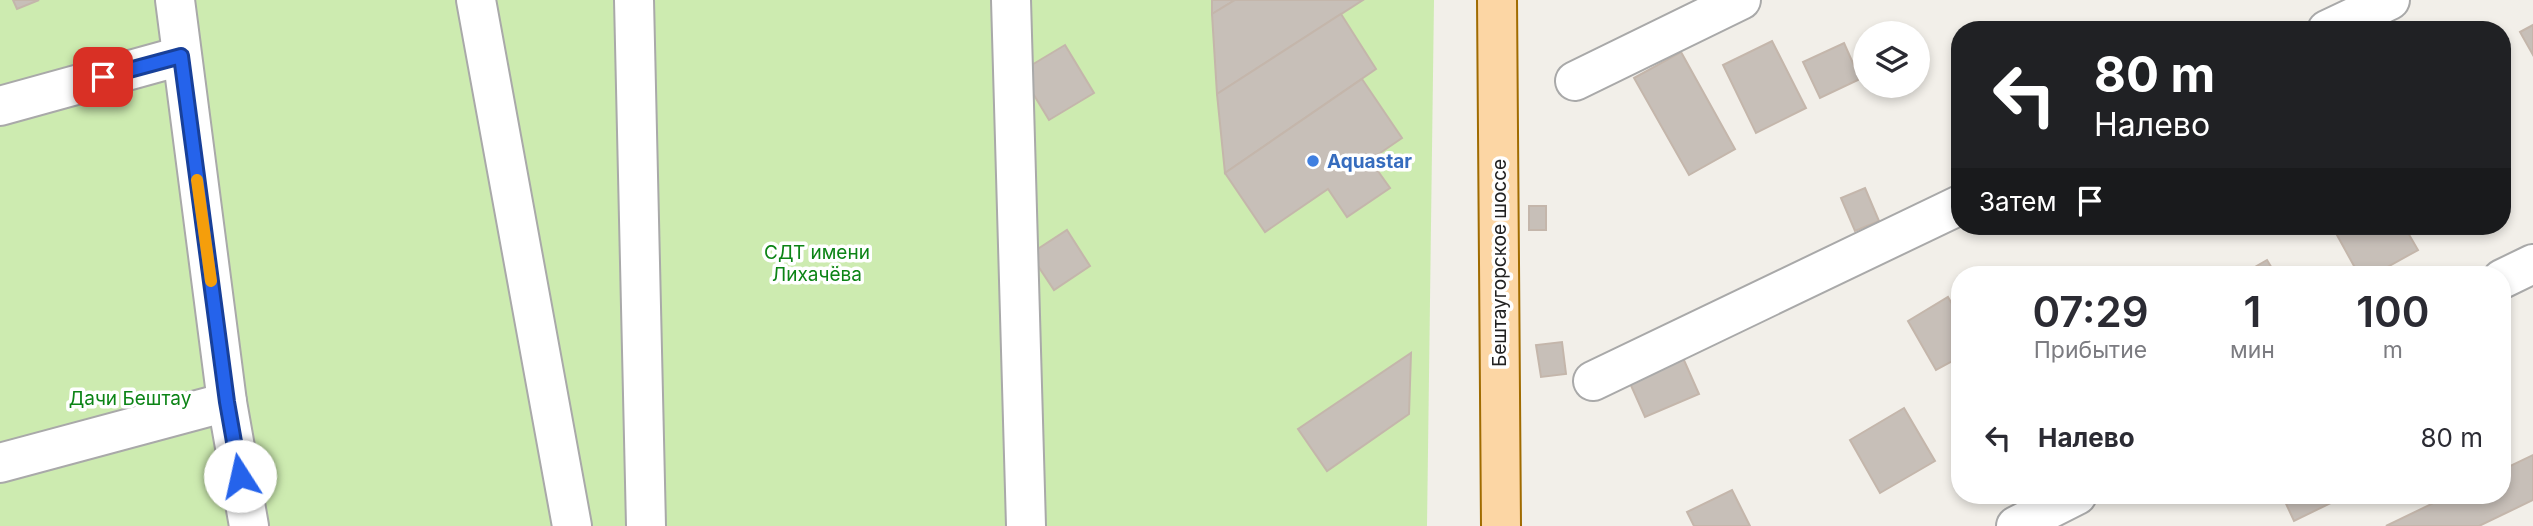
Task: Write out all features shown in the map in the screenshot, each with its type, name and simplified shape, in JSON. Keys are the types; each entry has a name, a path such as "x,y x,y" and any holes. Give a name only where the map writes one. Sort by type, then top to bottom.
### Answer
{"main road":[{"name":"Бештаугорское шоссе","path":"1497,0 1501,526"}],"lane":[{"path":"175,0 227,402 249,526"},
{"path":"476,0 572,526"},
{"path":"634,0 646,526"},
{"path":"1011,0 1026,526"},
{"path":"1575,81 1741,0"},
{"path":"2346,21 2390,0"},
{"path":"0,106 181,56"},
{"path":"1594,381 1951,209"},
{"path":"2511,275 2533,264"},
{"path":"0,463 227,402"},
{"path":"2016,526 2059,504"}],"green space":[{"name":"СДТ имени Лихачёва","path":"0,0 1434,0 1427,526 0,526"}],"building":[{"path":"13,0 39,0 17,9"},
{"path":"1212,0 1235,0 1212,14"},
{"path":"1235,0 1363,0 1217,94 1212,14"},
{"path":"1341,14 1376,69 1225,173 1217,94"},
{"path":"2533,25 2533,55 2520,32"},
{"path":"1772,41 1806,108 1756,133 1723,65"},
{"path":"1844,43 1853,63 1853,82 1820,98 1803,62"},
{"path":"1065,45 1094,93 1049,120 1020,72"},
{"path":"1681,52 1735,149 1689,175 1634,78"},
{"path":"1362,79 1402,138 1370,160 1390,188 1347,217 1328,189 1265,232 1225,173"},
{"path":"1865,188 1879,221 1855,231 1841,198"},
{"path":"1529,206 1546,206 1546,230 1529,230"},
{"path":"1067,230 1090,266 1054,290 1030,254"},
{"path":"2337,235 2409,235 2418,250 2389,266 2354,266"},
{"path":"2267,260 2271,266 2257,266"},
{"path":"1948,297 1951,302 1951,362 1936,370 1908,321"},
{"path":"1562,342 1566,374 1541,377 1536,345"},
{"path":"1411,353 1409,414 1327,471 1298,429"},
{"path":"1683,358 1699,394 1645,417 1629,381"},
{"path":"1904,408 1935,461 1880,493 1850,440"},
{"path":"2533,455 2533,500 2479,526 2386,526 2431,504 2511,504 2511,466"},
{"path":"1732,490 1750,526 1694,526 1687,512"},
{"path":"2286,504 2329,504 2294,521"}],"slow traffic":[{"path":"197,180 211,281"}],"place":[{"name":"Aquastar","path":"1313,161"}],"route":[{"path":"103,77 181,56 227,402 240,476"}],"park label":[{"name":"Дачи Бештау","path":"130,398"}]}
